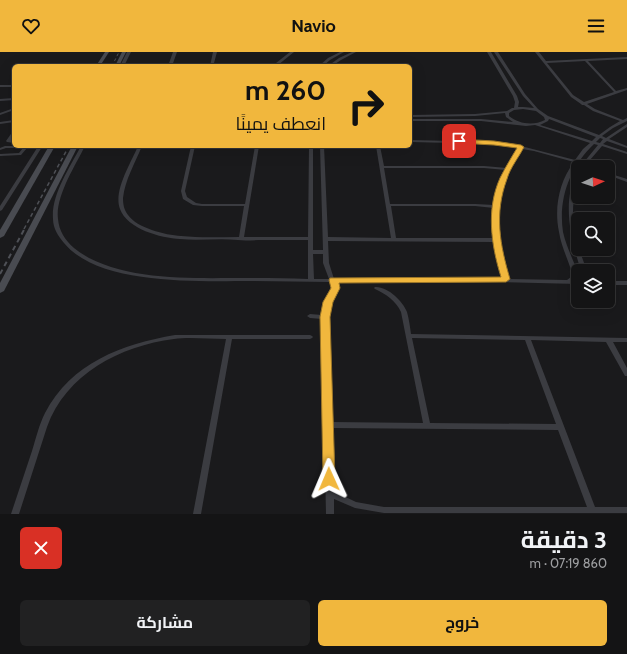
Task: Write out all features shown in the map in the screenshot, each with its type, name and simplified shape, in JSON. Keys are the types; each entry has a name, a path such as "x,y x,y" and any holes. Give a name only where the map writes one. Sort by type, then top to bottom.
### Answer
{"main road":[{"path":"99,64 107,52"},
{"path":"118,64 124,52"},
{"path":"0,236 51,148"},
{"path":"0,290 74,148"}],"street":[{"path":"123,64 129,52"},
{"path":"171,64 175,52"},
{"path":"213,64 215,52"},
{"path":"277,64 292,52"},
{"path":"323,64 342,52"},
{"path":"332,64 340,58 354,52"},
{"path":"489,52 515,96 516,108"},
{"path":"496,52 524,95 537,110"},
{"path":"537,52 565,89 583,104 622,121"},
{"path":"545,62 627,58"},
{"path":"586,60 615,92"},
{"path":"0,86 12,86"},
{"path":"583,104 627,89"},
{"path":"0,100 12,99"},
{"path":"412,120 475,116 508,112 516,108 537,110 547,117 627,147"},
{"path":"0,114 12,111"},
{"path":"508,112 507,115 509,118 523,124"},
{"path":"412,116 523,124 534,124 545,121 547,117"},
{"path":"577,160 597,137 627,119"},
{"path":"0,123 12,121"},
{"path":"534,124 627,153"},
{"path":"587,160 605,140 627,125"},
{"path":"12,135 8,141 12,142"},
{"path":"412,141 482,142 521,147 572,160"},
{"path":"0,149 4,147 12,147"},
{"path":"506,279 501,265 496,240 496,207 507,170 521,147"},
{"path":"0,155 20,154 25,148"},
{"path":"0,210 39,148"},
{"path":"82,148 59,197 55,213 58,229 68,245 81,255 106,267 128,273 153,277 311,280 506,279 571,281"},
{"path":"139,148 126,181 121,199 121,207 124,214 140,227 165,236 197,239 310,239"},
{"path":"194,148 183,191 186,198 195,204 202,205 246,205"},
{"path":"241,239 257,148"},
{"path":"311,148 311,280"},
{"path":"322,148 327,267 334,280 335,288 328,302 325,317 330,514"},
{"path":"378,148 394,239"},
{"path":"381,167 484,167 507,170"},
{"path":"568,281 575,276 561,231 559,214 562,188 571,168"},
{"path":"615,177 627,181"},
{"path":"571,204 570,224 582,263 571,263"},
{"path":"388,205 475,205 496,207"},
{"path":"326,239 496,240"},
{"path":"310,252 326,252"},
{"path":"615,283 627,284"},
{"path":"377,288 393,296 400,304 404,312 427,426"},
{"path":"310,316 325,317"},
{"path":"409,336 627,340"},
{"path":"14,514 49,413 60,395 84,372 112,354 143,343 175,337 310,337"},
{"path":"197,514 229,337"},
{"path":"527,338 592,510"},
{"path":"608,339 627,374"},
{"path":"328,425 561,427"},
{"path":"330,493 355,505 394,512 627,510"}],"railway":[{"path":"113,64 119,52"},
{"path":"24,229 68,148"},
{"path":"0,274 25,228"}],"route":[{"path":"329,479 325,317 328,302 335,288 334,280 506,279 498,252 495,217 498,196 503,178 521,147 494,143 459,141"}]}
